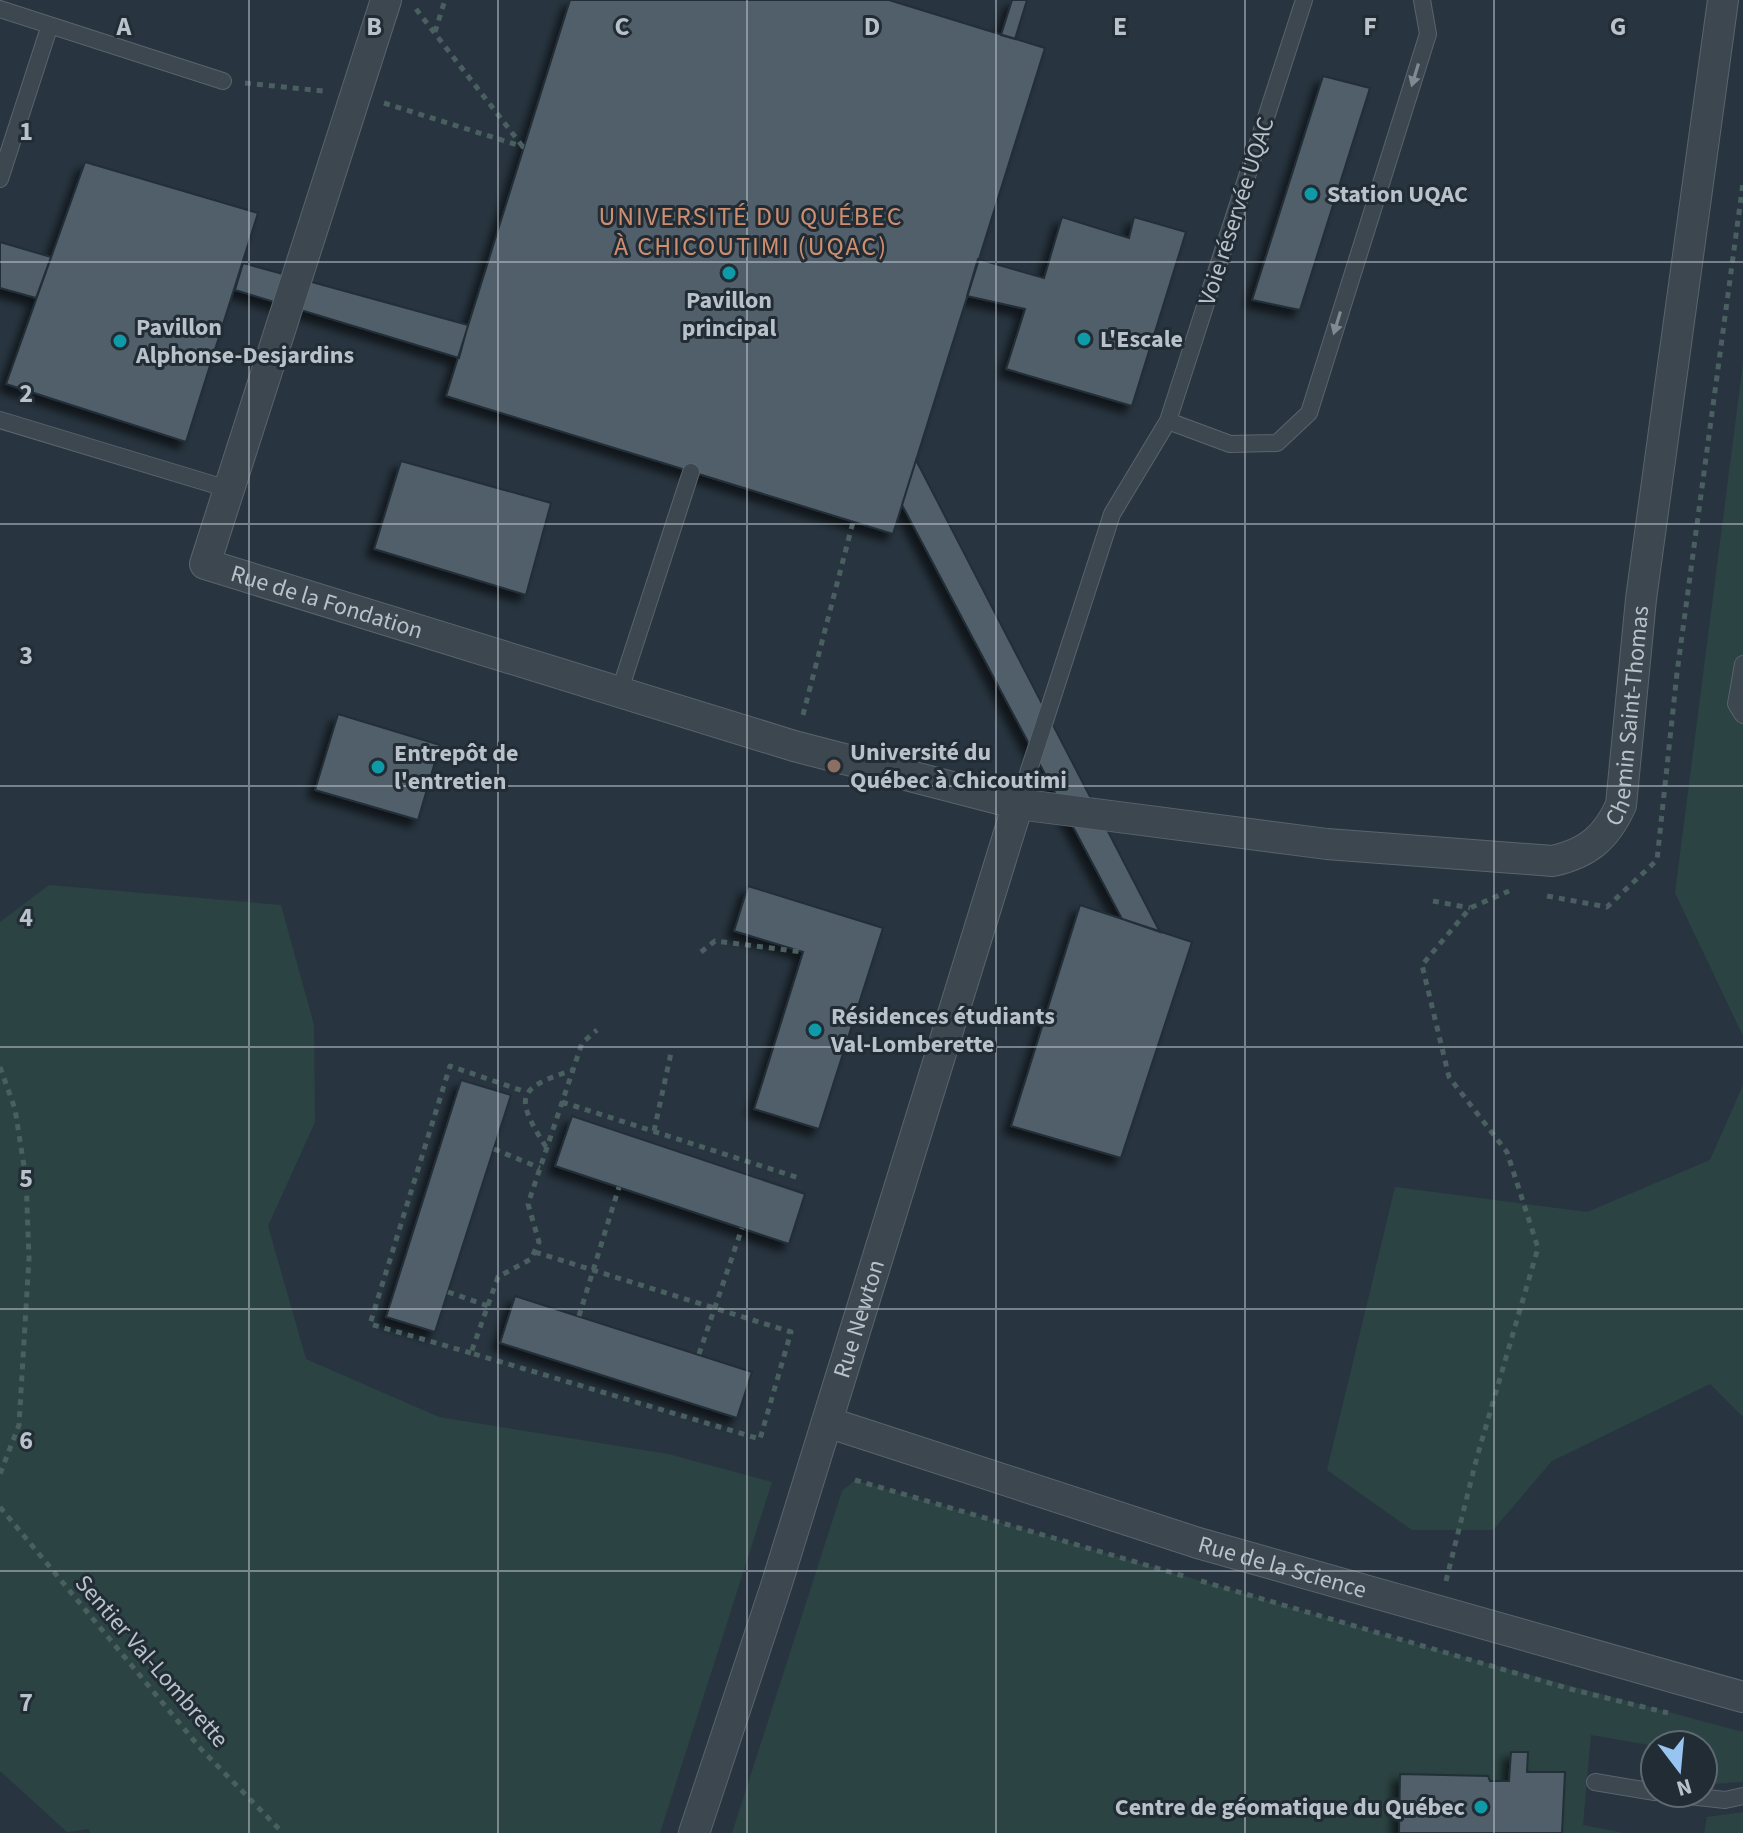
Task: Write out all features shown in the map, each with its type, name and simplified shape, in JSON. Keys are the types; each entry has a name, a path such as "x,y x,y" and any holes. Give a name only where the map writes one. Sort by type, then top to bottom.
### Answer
{"street":[{"name":"Rue de la Fondation","path":"386,0 205,564 794,746 1018,804"},
{"name":"Chemin Saint-Thomas","path":"1018,804 1327,844 1553,861 1576,856 1596,844 1611,827 1621,805 1641,599 1723,0"},
{"name":"Rue Newton","path":"694,1833 827,1422 1018,804"},
{"name":"Rue de la Science","path":"827,1422 1198,1543 1743,1697"}],"lane":[{"name":"Voie réservée UQAC","path":"1018,804 1112,514 1168,421 1304,0"},
{"path":"1168,421 1230,444 1277,443 1309,413 1428,34 1422,0"},
{"path":"0,9 49,28 223,81"},
{"path":"0,179 49,28"},
{"path":"0,420 228,489"},
{"path":"619,693 691,472"},
{"path":"1743,664 1736,704 1743,715"},
{"path":"1595,1782 1639,1789"},
{"path":"1719,1799 1743,1796"}],"path":[{"path":"409,0 524,147"},
{"path":"435,33 445,0"},
{"path":"1539,895 1607,907 1657,860 1677,673 1743,183"},
{"path":"794,746 853,522"},
{"path":"1423,1646 1437,1611 1538,1248 1507,1152 1449,1077 1422,965 1470,908 1512,890"},
{"path":"1433,901 1470,908"},
{"path":"701,952 715,941 803,952"},
{"path":"471,1353 498,1277 515,1271 531,1259 539,1242 528,1204 582,1043 597,1030"},
{"path":"654,1131 671,1053"},
{"path":"526,1092 450,1066 370,1324 760,1439 791,1332 535,1252"},
{"path":"0,1067 15,1109 26,1179 29,1258 19,1425 0,1474"},
{"path":"547,1147 529,1120 526,1092 532,1084 573,1070"},
{"path":"562,1102 799,1178"},
{"path":"494,1149 540,1168"},
{"path":"579,1316 619,1187"},
{"path":"699,1354 742,1228"},
{"path":"448,1292 488,1306"},
{"path":"855,1480 1423,1646 1671,1714"},
{"name":"Sentier Val-Lombrette","path":"0,1507 201,1749 283,1833"}],"green space":[{"path":"1743,363 1743,1036 1675,893"},
{"path":"49,885 281,905 314,1025 315,1122 268,1226 306,1359 439,1417 668,1454 772,1482 660,1833 91,1833 88,1829 67,1832 0,1771 0,922"},
{"path":"1743,1085 1743,1417 1710,1384 1552,1461 1493,1530 1412,1530 1327,1470 1395,1187 1587,1212 1710,1160"},
{"path":"855,1480 1423,1646 1743,1732 1743,1782 1719,1784 1719,1729 1639,1729 1639,1743 1591,1735 1583,1825 1624,1833 732,1833 842,1491"},
{"path":"1743,1812 1743,1833 1704,1833 1707,1817"}],"building":[{"name":"Pavillon principal","path":"570,0 889,0 1045,48 893,534 446,396"},
{"path":"1012,0 1027,0 1015,39 1001,35"},
{"name":"Station UQAC","path":"1323,76 1370,88 1300,310 1252,300"},
{"name":"Pavillon Alphonse-Desjardins","path":"85,162 258,213 186,442 6,384"},
{"name":"L'Escale","path":"1062,217 1129,238 1134,217 1186,232 1132,406 1006,369 1025,309 967,296 978,259 1044,278"},
{"path":"0,242 51,257 36,298 0,288"},
{"path":"243,263 468,325 459,358 235,290"},
{"path":"916,460 1160,932 1122,919 902,505"},
{"path":"401,461 551,503 526,595 374,549"},
{"name":"Entrepôt de l'entretien","path":"338,714 440,745 418,820 315,790"},
{"name":"Résidences étudiants Val-Lomberette","path":"748,886 883,928 819,1129 754,1109 803,952 734,931"},
{"path":"1080,905 1192,942 1121,1158 1011,1126"},
{"path":"461,1080 511,1095 435,1332 386,1317"},
{"path":"572,1116 805,1194 789,1244 555,1166"},
{"path":"515,1296 752,1372 737,1418 500,1343"},
{"name":"Centre de géomatique du Québec","path":"1511,1752 1528,1752 1527,1772 1565,1772 1562,1833 1399,1833 1400,1774 1488,1776 1490,1781 1509,1781"}],"place":[{"name":"Station UQAC","path":"1311,194"},
{"name":"Pavillon principal","path":"729,273"},
{"name":"L'Escale","path":"1084,339"},
{"name":"Pavillon Alphonse-Desjardins","path":"120,341"},
{"name":"Université du Québec à Chicoutimi","path":"834,766"},
{"name":"Entrepôt de l'entretien","path":"378,767"},
{"name":"Résidences étudiants Val-Lomberette","path":"815,1030"},
{"name":"Centre de géomatique du Québec","path":"1481,1807"}],"district":[{"name":"UNIVERSITÉ DU QUÉBEC À CHICOUTIMI (UQAC)","path":"751,231"}]}
